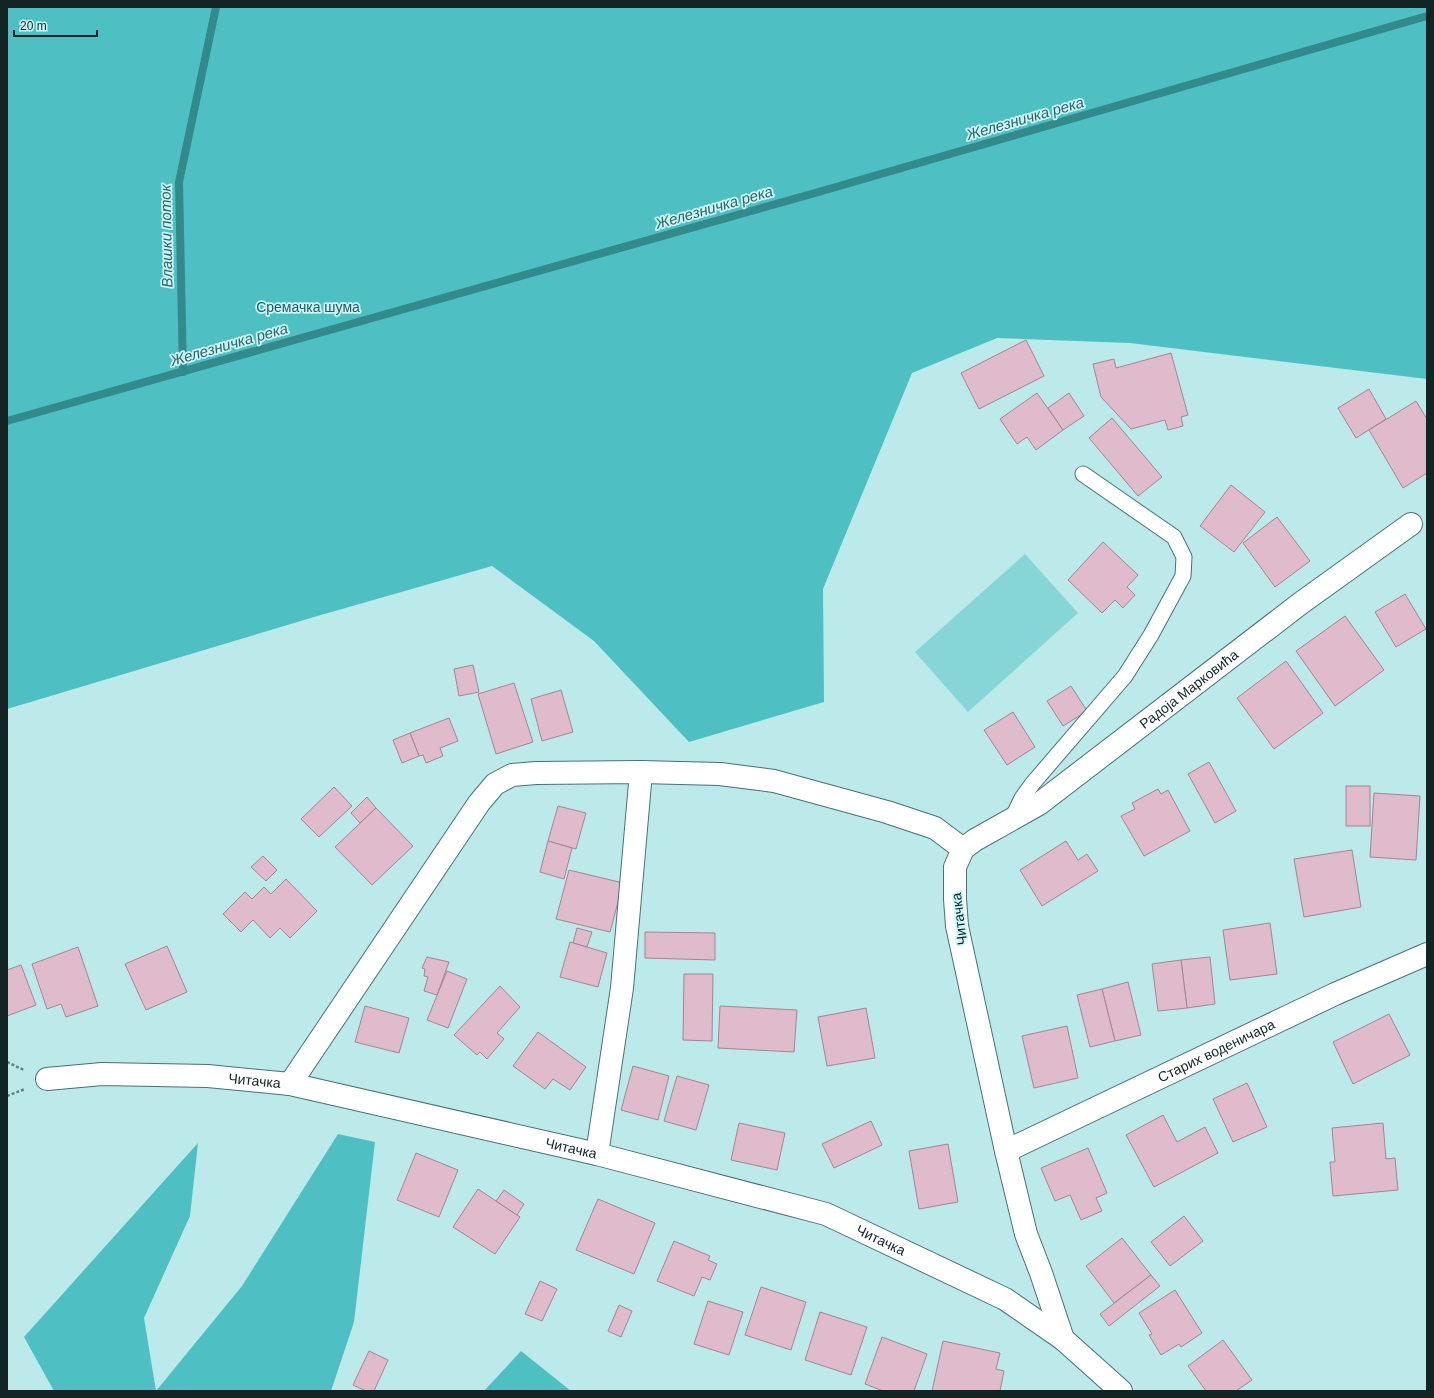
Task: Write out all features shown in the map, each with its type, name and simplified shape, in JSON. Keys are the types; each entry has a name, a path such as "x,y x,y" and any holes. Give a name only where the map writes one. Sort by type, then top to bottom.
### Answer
{"street":[{"name":"Радоја Марковића","path":"963,849 975,840 1039,804 1301,603 1412,524"},
{"path":"290,1084 479,803 495,784 512,775 536,773 641,772 720,774 774,781 833,796 935,828 963,849"},
{"path":"597,1154 622,988 641,772"},
{"name":"Читачка","path":"963,849 955,867 957,926 1006,1151 1026,1234 1063,1339"},
{"name":"Старих воденичара","path":"1006,1151 1335,994 1427,954"},
{"name":"Читачка","path":"47,1079 102,1074 208,1076 290,1084 597,1154 826,1214 1005,1299 1063,1339 1121,1391"}],"lane":[{"path":"1012,820 1022,798 1033,783 1125,676 1151,635 1183,576 1184,557 1174,537 1083,474"}],"shaded area":[{"path":"1025,554 1078,613 968,712 915,652"}],"green space":[{"name":"Сремачка шума","path":"7,7 1427,7 1427,379 1130,343 997,338 912,373 823,589 824,702 689,742 594,641 492,566 314,617 7,709"},
{"path":"338,1134 375,1142 354,1322 331,1391 156,1391 242,1286"},
{"path":"198,1143 190,1216 144,1318 156,1391 54,1391 24,1337"},
{"path":"521,1351 571,1391 484,1391"}],"building":[{"path":"1026,340 1044,376 979,409 961,373"},
{"path":"1171,353 1188,415 1181,417 1183,426 1168,430 1165,420 1131,429 1101,397 1093,364 1114,359 1116,368"},
{"path":"1369,389 1386,419 1356,438 1338,408"},
{"path":"1037,393 1063,430 1036,450 1027,437 1017,444 1000,419"},
{"path":"1069,393 1084,416 1063,430 1048,408"},
{"path":"1416,401 1427,419 1427,473 1403,488 1369,430"},
{"path":"1112,418 1162,477 1138,496 1089,438"},
{"path":"1231,485 1265,512 1234,552 1200,526"},
{"path":"1277,517 1310,561 1275,587 1243,543"},
{"path":"1103,542 1138,575 1127,587 1135,595 1123,608 1115,600 1102,613 1068,580"},
{"path":"1405,594 1426,629 1396,647 1375,612"},
{"path":"1345,616 1384,670 1335,706 1296,651"},
{"path":"1286,661 1323,713 1274,749 1237,698"},
{"path":"473,665 479,692 459,696 454,669"},
{"path":"514,683 533,742 496,754 478,694"},
{"path":"1071,686 1087,711 1063,726 1047,701"},
{"path":"561,690 573,732 542,741 531,699"},
{"path":"1013,712 1035,747 1007,765 984,730"},
{"path":"449,718 458,741 440,748 443,756 426,763 423,755 419,756 410,733"},
{"path":"410,733 419,756 402,763 393,740"},
{"path":"1209,762 1236,811 1215,823 1188,774"},
{"path":"1346,786 1370,786 1370,826 1346,826"},
{"path":"334,787 352,806 319,837 301,819"},
{"path":"1158,789 1161,794 1168,790 1190,831 1144,856 1121,816 1135,809 1132,803"},
{"path":"1374,793 1420,796 1416,860 1370,857"},
{"path":"367,797 376,808 360,823 351,813"},
{"path":"558,806 586,813 576,849 548,841"},
{"path":"376,808 413,846 372,885 335,847"},
{"path":"548,841 572,848 564,879 540,872"},
{"path":"1066,841 1078,860 1087,854 1098,871 1042,906 1020,870"},
{"path":"1352,850 1361,907 1304,917 1294,859"},
{"path":"263,856 277,870 266,881 251,867"},
{"path":"569,870 623,883 610,932 556,919"},
{"path":"286,879 317,911 290,938 280,928 270,938 253,920 241,932 223,914 245,892 252,899 264,887 271,894"},
{"path":"1270,923 1277,974 1230,980 1223,930"},
{"path":"577,928 592,932 587,947 573,943"},
{"path":"645,932 715,933 715,960 645,958"},
{"path":"570,942 607,953 598,987 560,977"},
{"path":"167,946 187,992 146,1010 125,964"},
{"path":"78,947 98,1006 66,1017 61,1004 47,1009 32,964"},
{"path":"427,957 449,962 437,995 424,991 428,977 424,976 425,969 422,968"},
{"path":"1210,957 1215,1004 1187,1008 1181,960"},
{"path":"1181,960 1187,1008 1158,1011 1152,964"},
{"path":"21,965 36,1005 7,1016 7,970"},
{"path":"447,971 467,979 448,1028 427,1020"},
{"path":"684,974 713,974 712,1041 683,1040"},
{"path":"1128,982 1141,1035 1115,1041 1102,989"},
{"path":"500,986 520,1007 497,1033 504,1039 487,1059 480,1052 477,1055 454,1035"},
{"path":"1102,989 1115,1041 1090,1047 1077,995"},
{"path":"365,1006 409,1018 399,1053 355,1042"},
{"path":"720,1006 797,1010 794,1052 718,1048"},
{"path":"866,1008 875,1058 827,1066 818,1017"},
{"path":"1389,1014 1410,1055 1353,1084 1333,1042"},
{"path":"1067,1026 1078,1078 1034,1088 1022,1036"},
{"path":"538,1032 586,1067 570,1090 553,1079 545,1089 513,1066"},
{"path":"633,1066 669,1076 658,1120 621,1110"},
{"path":"677,1076 709,1085 696,1130 664,1121"},
{"path":"1247,1083 1267,1127 1233,1142 1213,1099"},
{"path":"1163,1115 1177,1142 1205,1127 1218,1153 1154,1187 1126,1135"},
{"path":"871,1121 882,1145 834,1168 822,1144"},
{"path":"739,1123 785,1133 777,1170 731,1160"},
{"path":"1383,1123 1386,1159 1395,1158 1398,1190 1333,1196 1330,1162 1335,1162 1332,1128"},
{"path":"948,1144 958,1202 919,1209 909,1151"},
{"path":"1088,1148 1107,1193 1096,1198 1102,1211 1081,1220 1070,1195 1055,1201 1041,1168"},
{"path":"416,1153 458,1170 439,1217 397,1200"},
{"path":"478,1189 520,1217 495,1254 453,1227"},
{"path":"504,1190 524,1204 517,1215 496,1201"},
{"path":"598,1199 655,1223 634,1274 576,1250"},
{"path":"1184,1216 1203,1241 1170,1266 1151,1242"},
{"path":"1122,1238 1151,1275 1114,1303 1086,1266"},
{"path":"674,1241 710,1256 708,1260 717,1264 710,1280 702,1277 694,1296 657,1281"},
{"path":"1151,1275 1160,1286 1109,1326 1100,1314"},
{"path":"540,1281 557,1289 542,1321 525,1314"},
{"path":"761,1287 806,1302 791,1350 745,1335"},
{"path":"1175,1290 1202,1333 1181,1347 1179,1344 1161,1355 1149,1335 1152,1334 1139,1313"},
{"path":"708,1301 743,1312 729,1355 694,1344"},
{"path":"619,1305 632,1311 621,1337 608,1331"},
{"path":"820,1312 867,1327 851,1375 805,1360"},
{"path":"882,1337 927,1354 914,1391 883,1391 865,1384"},
{"path":"1223,1340 1252,1380 1236,1391 1206,1391 1188,1366"},
{"path":"943,1341 1000,1353 996,1369 1004,1371 1000,1391 932,1391"},
{"path":"369,1351 388,1360 374,1391 366,1391 353,1385"}],"waterway":[{"name":"Влашки поток","path":"183,372 179,182 216,7"},
{"name":"Железничка река","path":"7,421 822,191 1427,16"}]}
